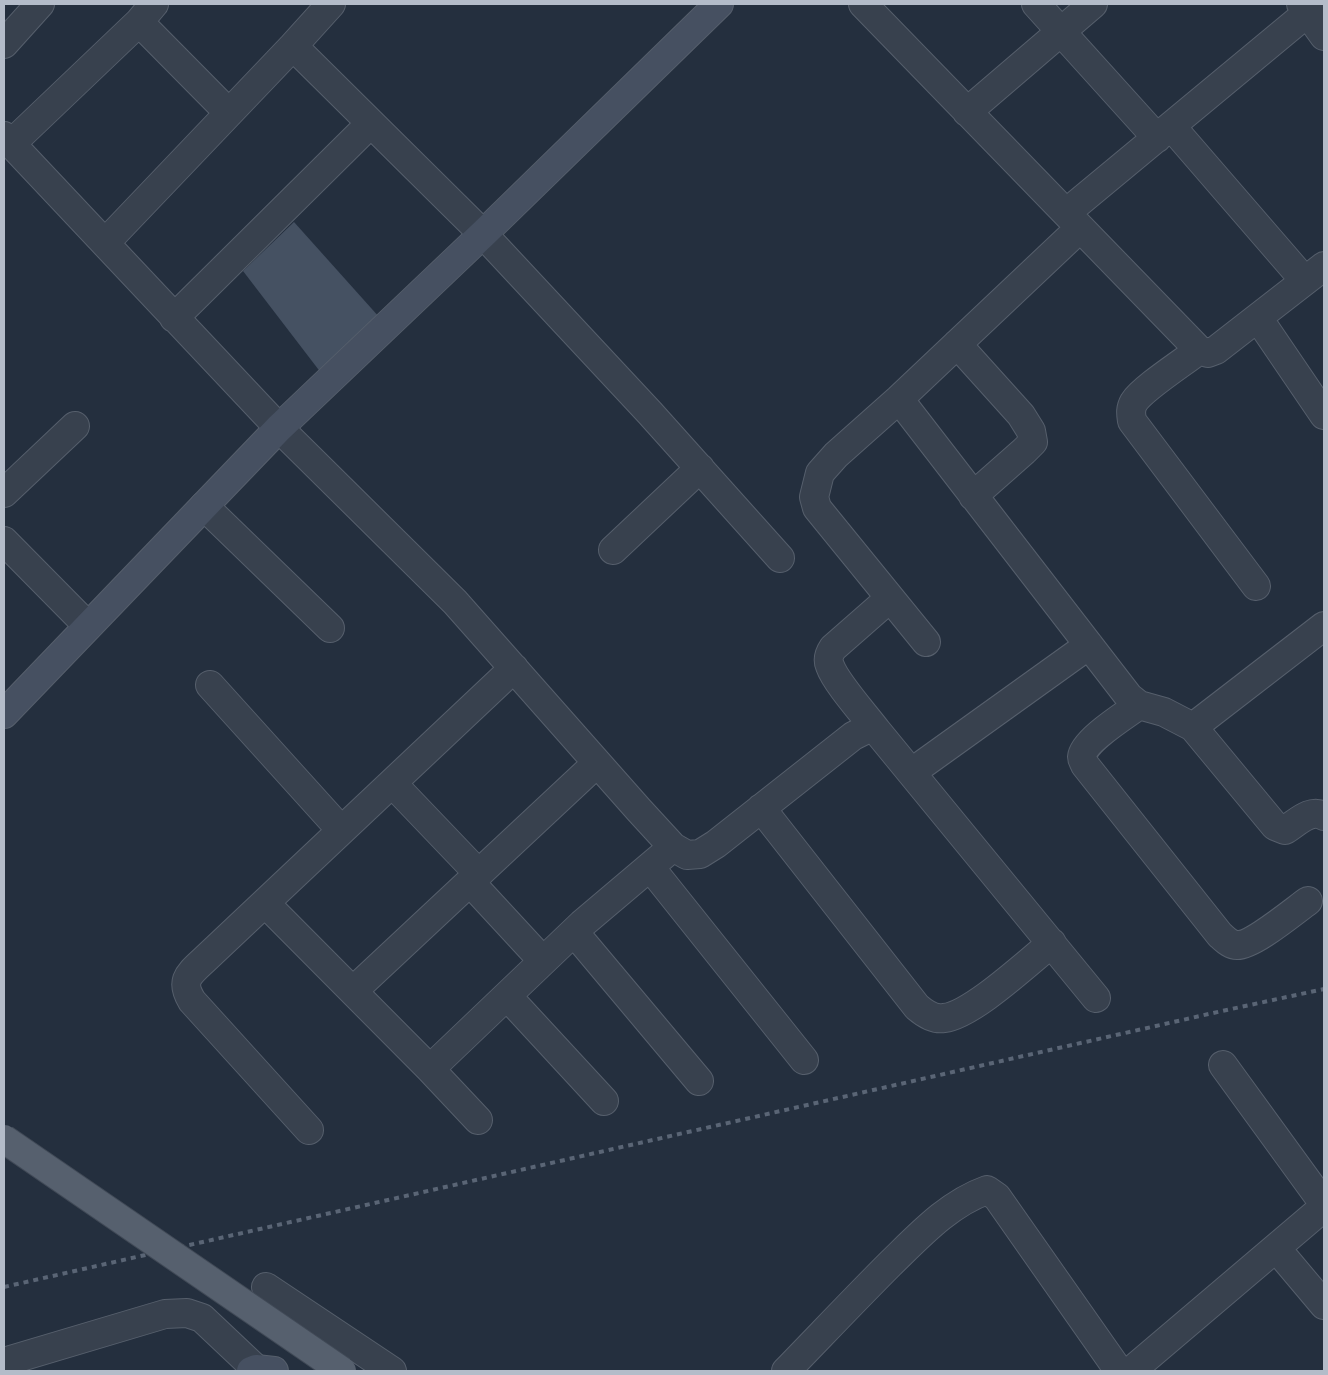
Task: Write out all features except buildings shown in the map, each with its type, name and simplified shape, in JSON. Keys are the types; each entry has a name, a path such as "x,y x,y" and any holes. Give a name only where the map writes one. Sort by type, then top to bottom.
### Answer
{"main road":[{"path":"4,1139 342,1371"}],"street":[{"path":"4,44 40,4"},
{"path":"105,243 331,4"},
{"path":"863,4 1199,350 1208,353 1216,350 1315,274 1164,132 1061,32 1036,4"},
{"path":"967,112 1093,4"},
{"path":"926,642 817,508 814,496 820,473 836,455 957,344 1073,221 1164,132 1309,7 1324,36"},
{"path":"4,714 279,428 482,234 707,8"},
{"path":"229,113 144,11 7,140 279,428 455,602 673,847 687,855 700,854 853,736 867,729 877,731"},
{"path":"292,46 482,234 700,468 780,558"},
{"path":"174,318 371,123"},
{"path":"1258,318 1324,415"},
{"path":"957,344 1021,415 1031,431 1032,442 1024,451 973,496"},
{"path":"1199,350 1135,401 1131,411 1132,421 1256,586"},
{"path":"899,399 1129,697 1140,705 1164,712 1193,727 1275,826 1285,830 1315,812 1324,816"},
{"path":"4,493 75,426"},
{"path":"613,550 700,468"},
{"path":"204,506 330,628"},
{"path":"4,541 88,626"},
{"path":"890,598 833,648 828,655 829,666 877,731 1096,998"},
{"path":"1193,727 1324,626"},
{"path":"912,772 1089,645"},
{"path":"309,1130 192,1001 186,990 186,980 192,971 514,668"},
{"path":"210,685 341,830"},
{"path":"1140,705 1094,739 1086,747 1082,757 1085,765 1220,935 1230,943 1237,945 1249,943 1308,901"},
{"path":"353,992 597,763"},
{"path":"392,783 543,961"},
{"path":"761,808 916,1007 927,1015 943,1019 960,1014 975,1005 1052,943"},
{"path":"430,1069 574,932 673,847"},
{"path":"650,867 804,1060"},
{"path":"265,902 478,1120"},
{"path":"574,932 699,1081"},
{"path":"507,996 604,1101"},
{"path":"1131,1371 1324,1206 1224,1065"},
{"path":"786,1371 925,1229 954,1205 987,1190 997,1197 1119,1371"},
{"path":"1276,1248 1324,1305"},
{"path":"266,1287 392,1371"},
{"path":"4,1362 165,1314 187,1313 202,1318 260,1371"}],"railway":[{"path":"4,1287 1324,989"}]}
